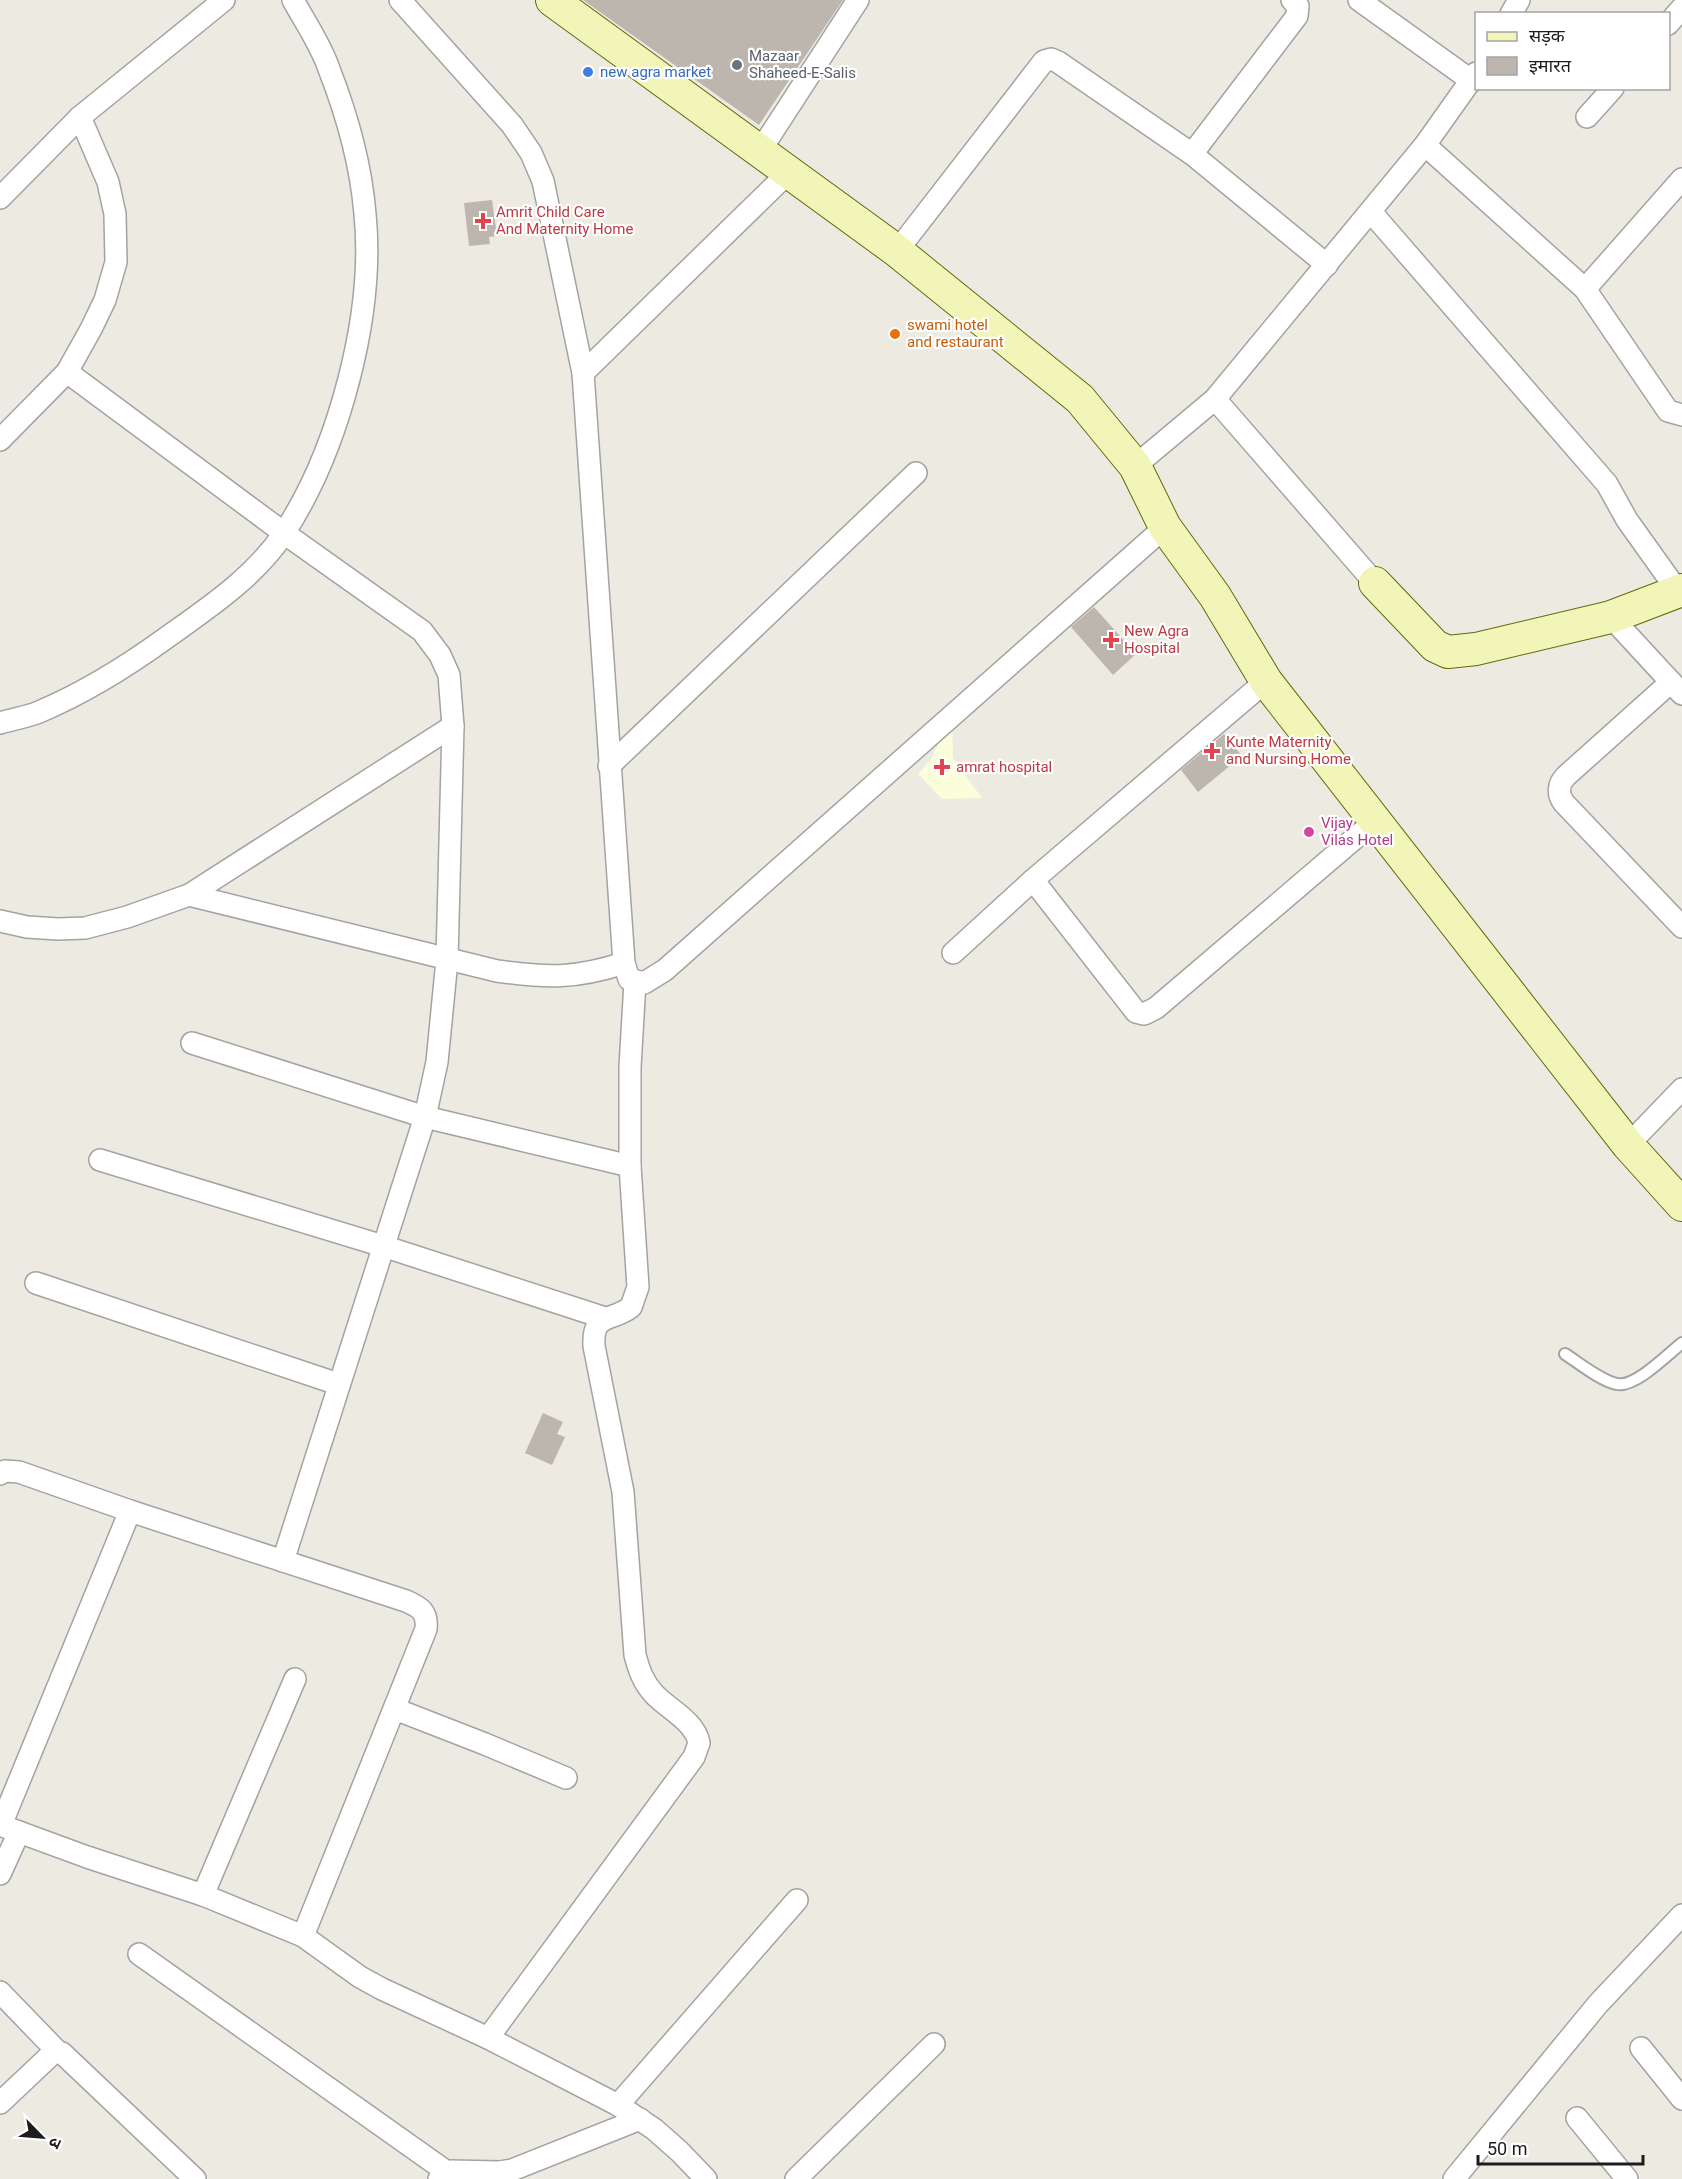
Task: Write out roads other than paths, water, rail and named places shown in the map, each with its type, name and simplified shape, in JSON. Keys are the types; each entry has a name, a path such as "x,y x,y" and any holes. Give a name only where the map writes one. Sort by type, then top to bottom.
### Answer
{"street":[{"path":"0,198 80,117 224,0"},
{"path":"0,723 38,712 85,690 134,661 237,584 262,560 284,533 308,489 338,417 352,366 363,305 367,251 365,214 352,138 328,66 293,0"},
{"path":"399,0 512,125 531,153 543,181 583,373 609,766 624,963 629,979 635,982 648,982 665,970 1165,526"},
{"path":"552,0 897,251 1080,399 1135,466 1165,526 1215,596 1266,681 1628,1144 1682,1205"},
{"path":"760,151 858,0"},
{"path":"1192,154 1297,16 1298,6 1292,0"},
{"path":"1135,466 1215,399 1425,146 1474,77 1359,0"},
{"path":"1670,22 1682,8"},
{"path":"897,251 1046,60 1058,62 1192,154 1327,265"},
{"path":"1587,117 1610,90"},
{"path":"0,440 67,372 92,329 105,300 116,262 115,214 108,182 80,117"},
{"path":"1425,146 1585,289 1668,411 1682,415"},
{"path":"583,373 789,172"},
{"path":"1585,289 1682,178"},
{"path":"1215,399 1375,584 1435,646 1448,652 1476,649 1611,616 1680,590 1627,520 1607,484 1371,212"},
{"path":"67,372 284,533 422,631 441,655 449,675 453,726 447,960 437,1062 425,1116 282,1561"},
{"path":"609,766 916,473"},
{"path":"1611,616 1677,688 1566,776 1559,794 1564,803 1682,927"},
{"path":"953,953 1034,880 1266,681"},
{"path":"0,921 27,927 58,929 85,927 127,917 189,895 453,726"},
{"path":"1034,880 1136,1012 1144,1014 1156,1008 1375,821"},
{"path":"189,895 497,971 538,976 574,976 624,963"},
{"path":"488,2038 693,1757 699,1743 692,1728 646,1684 635,1655 622,1492 594,1346 594,1329 605,1318 631,1307 638,1287 630,1166 630,1067 635,982"},
{"path":"192,1043 425,1116 630,1166"},
{"path":"1628,1144 1682,1089"},
{"path":"100,1160 383,1246 605,1318"},
{"path":"36,1283 338,1384"},
{"path":"0,1474 5,1471 19,1472 130,1511 406,1601 419,1606 424,1611 427,1620 426,1629 303,1936"},
{"path":"0,1874 6,1827 130,1511"},
{"path":"203,1895 295,1679"},
{"path":"395,1709 566,1778"},
{"path":"6,1827 203,1895 303,1936 360,1977 382,1989 488,2038 618,2105 640,2119 679,2151 706,2179"},
{"path":"618,2105 797,1900"},
{"path":"1454,2179 1598,2004 1682,1915"},
{"path":"139,1954 443,2176 456,2171 488,2176 512,2170 640,2119"},
{"path":"0,1992 57,2051 71,2061 195,2179"},
{"path":"796,2179 934,2044"},
{"path":"1641,2048 1682,2099"},
{"path":"0,2103 57,2051"},
{"path":"1577,2118 1627,2179"}],"lane":[{"path":"1565,1354 1608,1382 1623,1385 1638,1378 1682,1343"}],"place":[{"name":"Mazaar Shaheed-E-Salis","path":"737,65"},
{"name":"new agra market","path":"588,72"},
{"name":"Amrit Child Care And Maternity Home","path":"483,221"},
{"name":"swami hotel and restaurant","path":"895,334"},
{"name":"New Agra Hospital","path":"1111,640"},
{"name":"Kunte Maternity and Nursing Home","path":"1212,751"},
{"name":"amrat hospital","path":"942,767"},
{"name":"Vijay Vilas Hotel","path":"1309,832"}]}
